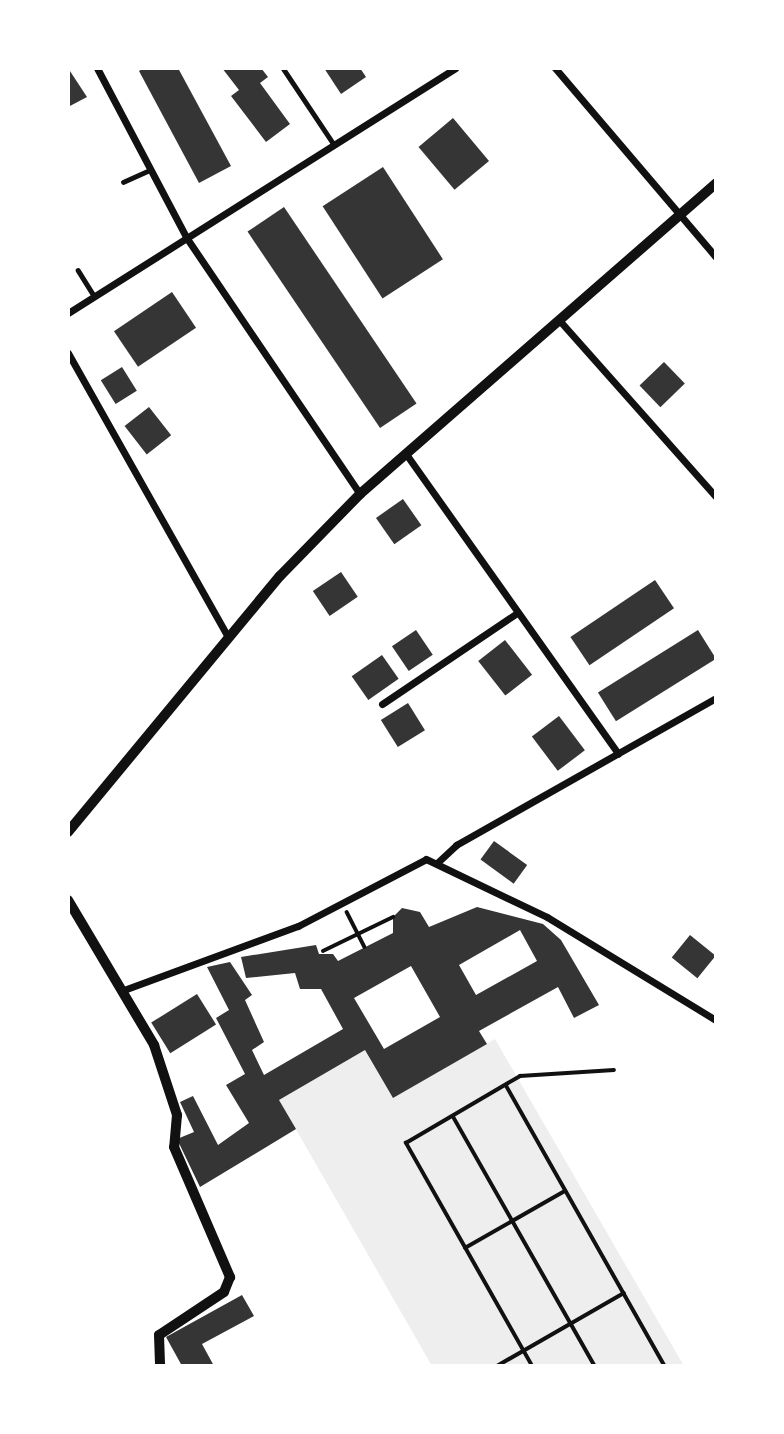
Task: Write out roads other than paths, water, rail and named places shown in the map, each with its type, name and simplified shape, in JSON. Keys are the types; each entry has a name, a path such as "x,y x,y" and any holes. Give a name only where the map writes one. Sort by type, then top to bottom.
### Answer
{"street":[{"path":"97,68 186,237 360,494"},
{"path":"68,313 455,68"},
{"path":"555,68 716,257"},
{"path":"68,832 228,637 360,494 716,183"},
{"path":"559,320 716,497"},
{"path":"68,353 228,637"},
{"path":"406,454 618,753"},
{"path":"382,704 517,613"},
{"path":"438,862 456,845 716,698"},
{"path":"121,991 298,926 426,859 438,862 547,917 716,1020"},
{"path":"68,900 153,1045 177,1115 174,1147 230,1277 224,1292 159,1335 160,1366"}],"lane":[{"path":"283,68 332,144"},
{"path":"123,182 150,169"},
{"path":"78,270 94,296"}]}
